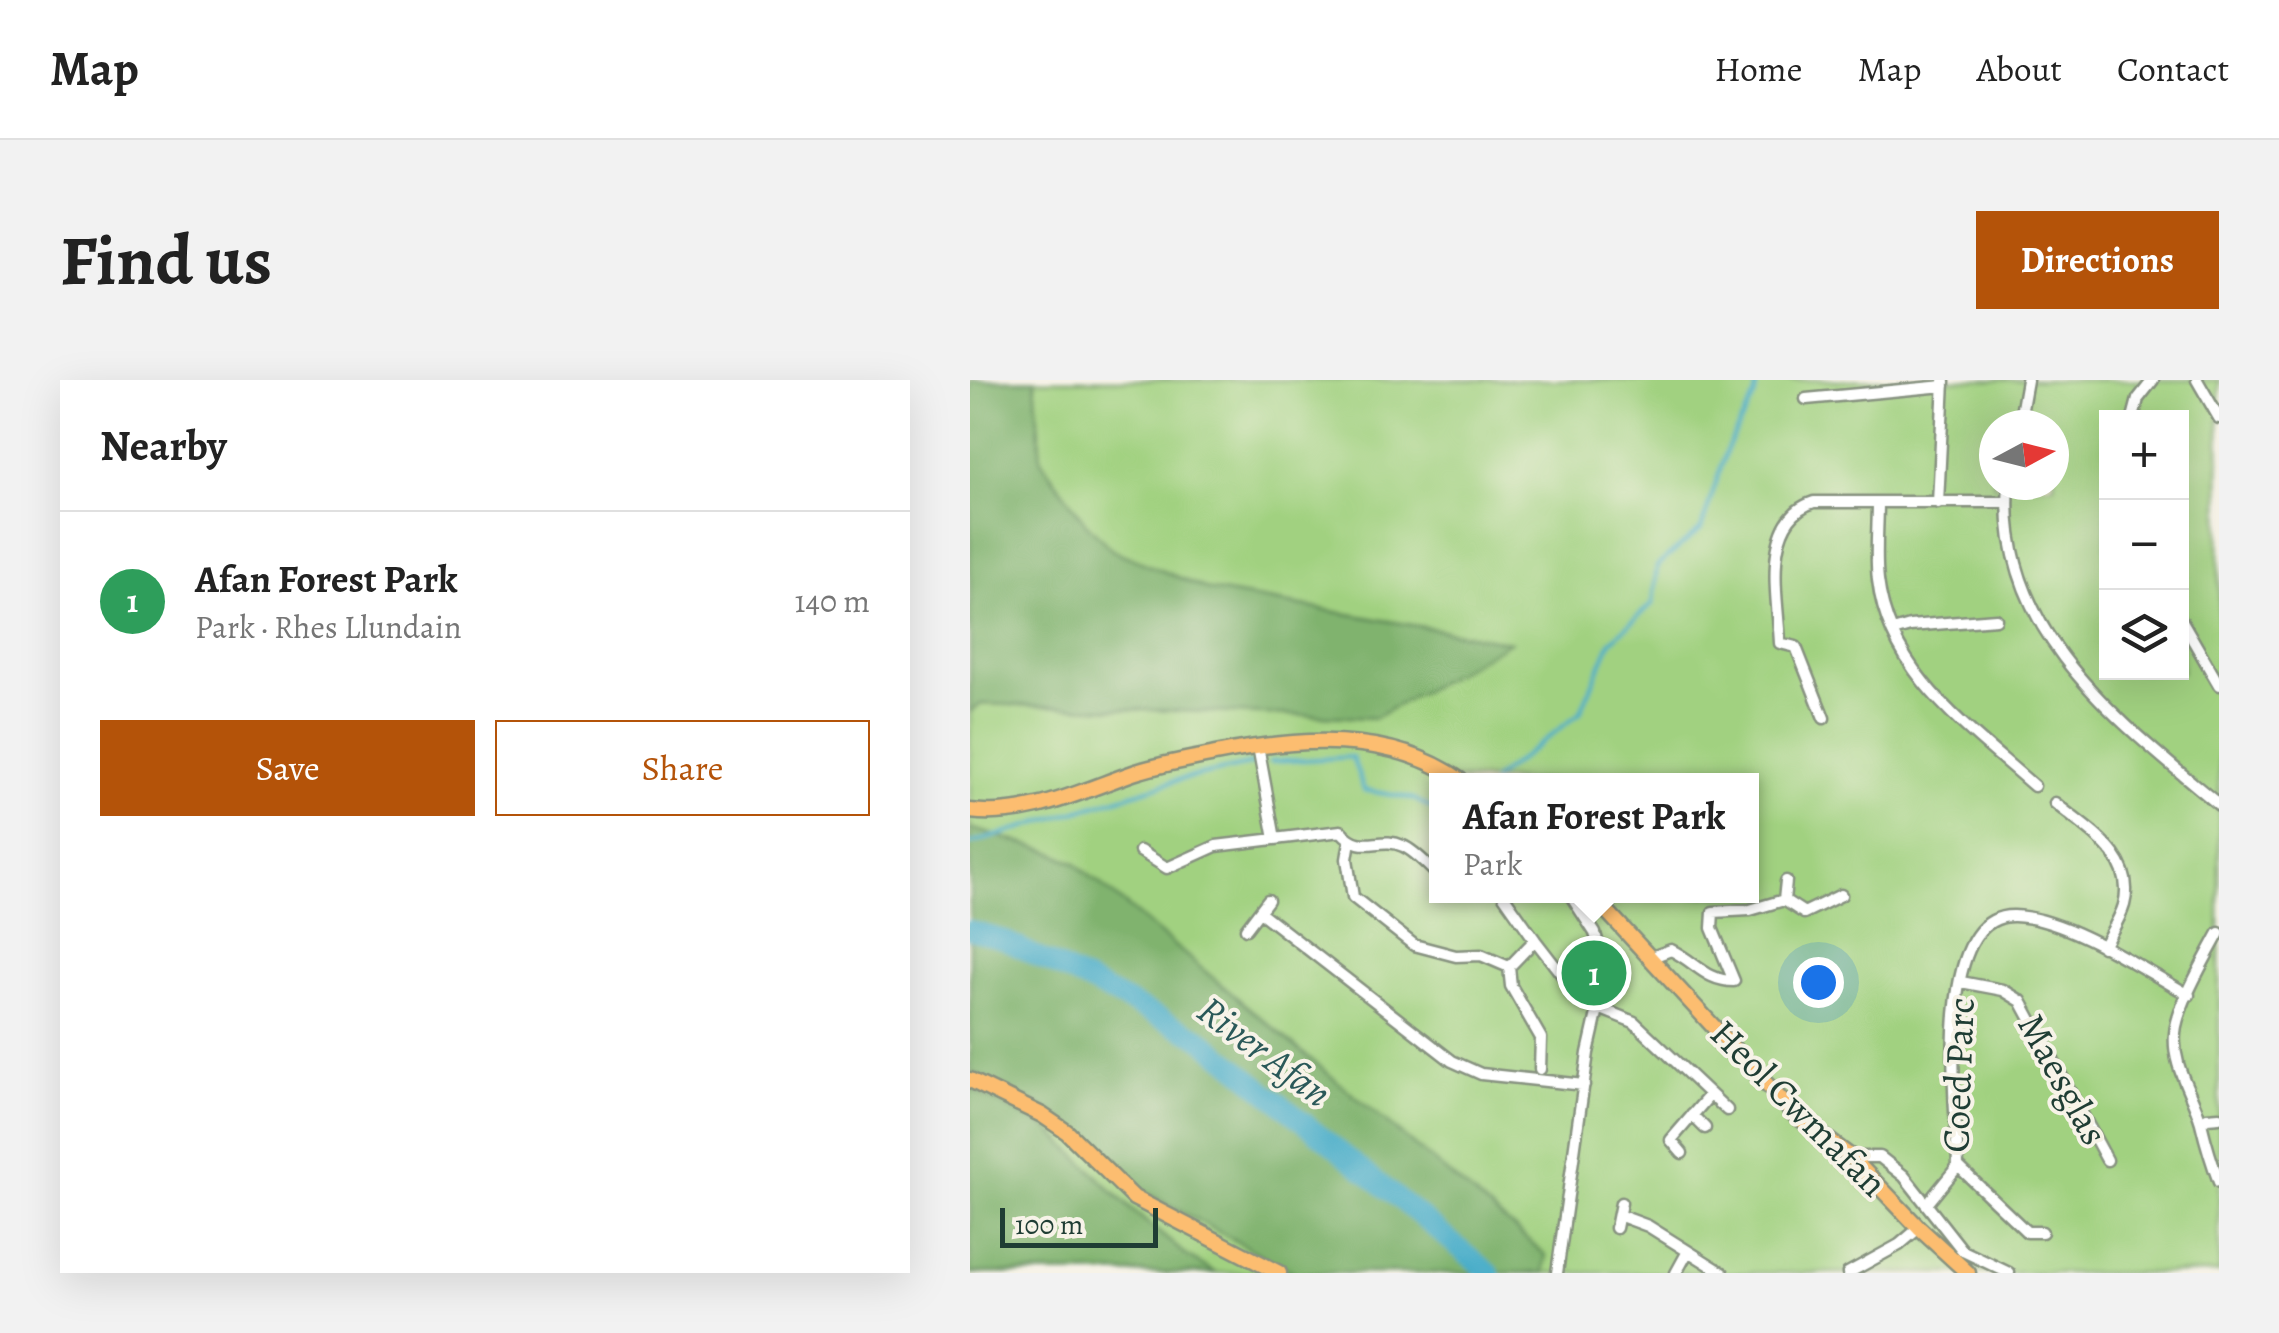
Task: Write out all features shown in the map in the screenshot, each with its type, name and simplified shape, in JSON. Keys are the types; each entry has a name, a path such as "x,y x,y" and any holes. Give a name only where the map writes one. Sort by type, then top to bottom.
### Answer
{"main road":[{"path":"970,811 1016,812 1044,806 1158,765 1258,746 1307,742 1375,745 1450,773"},
{"name":"Heol Cwmafan","path":"1600,903 1794,1114 1851,1156 1968,1273"},
{"path":"970,1080 1042,1115 1067,1132 1134,1198 1279,1273"}],"street":[{"path":"2022,410 2027,380"},
{"path":"2135,410 2138,399 2153,380"},
{"path":"2197,380 2219,418"},
{"path":"1806,398 1944,383 1938,504"},
{"path":"1824,718 1796,647 1780,643 1777,553 1784,524 1797,508 1814,502 2008,502 2012,550 2024,591 2040,624 2072,672 2100,703 2219,804"},
{"path":"1878,502 1878,581 1892,631 1909,665 1930,692 2034,786"},
{"path":"1892,631 1996,619"},
{"path":"2189,633 2219,684"},
{"path":"1258,746 1275,839"},
{"path":"2055,802 2120,858 2126,878 2124,905 2104,947"},
{"path":"1140,851 1166,868 1216,846 1341,830 1350,841 1404,846 1429,867"},
{"path":"1350,841 1347,859 1352,897 1375,917 1414,945 1456,956 1481,955 1509,967"},
{"path":"1784,900 1786,881"},
{"path":"1713,912 1750,910 1784,900 1804,913 1841,895"},
{"path":"1246,929 1268,900"},
{"path":"1509,903 1566,980"},
{"path":"1556,1273 1599,1008 1602,963 1596,933 1577,903"},
{"path":"1652,957 1671,950 1685,956 1716,982 1734,982 1712,928 1711,903"},
{"path":"1260,912 1452,1061 1481,1074 1584,1085"},
{"name":"Coed Parc","path":"1927,1204 1958,1166 1952,1037 1961,982 1978,934 2000,916 2040,920 2104,947 2189,995"},
{"path":"2219,933 2175,1030 2182,1083 2201,1123 2202,1137 2219,1182"},
{"path":"1535,940 1509,967 1511,986 1541,1038 1540,1069"},
{"name":"Maesglas","path":"1961,982 2004,990 2020,1001 2108,1160"},
{"path":"1599,1008 1634,1022 1727,1110"},
{"path":"1682,1153 1670,1140 1710,1096"},
{"path":"1692,1115 1705,1128"},
{"path":"2201,1123 2219,1117"},
{"path":"1851,1156 1880,1157 1904,1176 1963,1250 2009,1273"},
{"path":"1958,1166 2026,1232 2042,1232"},
{"path":"1616,1228 1621,1210 1723,1273"},
{"path":"1848,1273 1870,1267 1919,1228"},
{"path":"1676,1273 1688,1254"}],"green space":[{"path":"970,380 2219,380 2219,1273 970,1273"},
{"path":"970,380 1035,380 1041,460 1084,521 1112,550 1209,590 1510,642 1375,718 981,704 970,712"},
{"path":"970,828 1049,851 1075,863 1546,1255 1544,1273 1295,1273 1128,1183 1074,1128 1050,1111 970,1071"},
{"path":"970,1088 1049,1129 1132,1210 1187,1256 1216,1273 970,1273"}],"waterway":[{"path":"1502,773 1580,713 1611,641 1653,603 1657,566 1701,529 1727,449 1755,395 1757,380"},
{"path":"1270,762 1352,757 1364,790 1414,799 1429,807"},
{"path":"970,844 1178,780 1253,764"},
{"name":"River Afan","path":"970,930 1004,940 1200,1038 1490,1273"}],"place":[{"name":"Afan Forest Park","path":"1594,973"}]}
